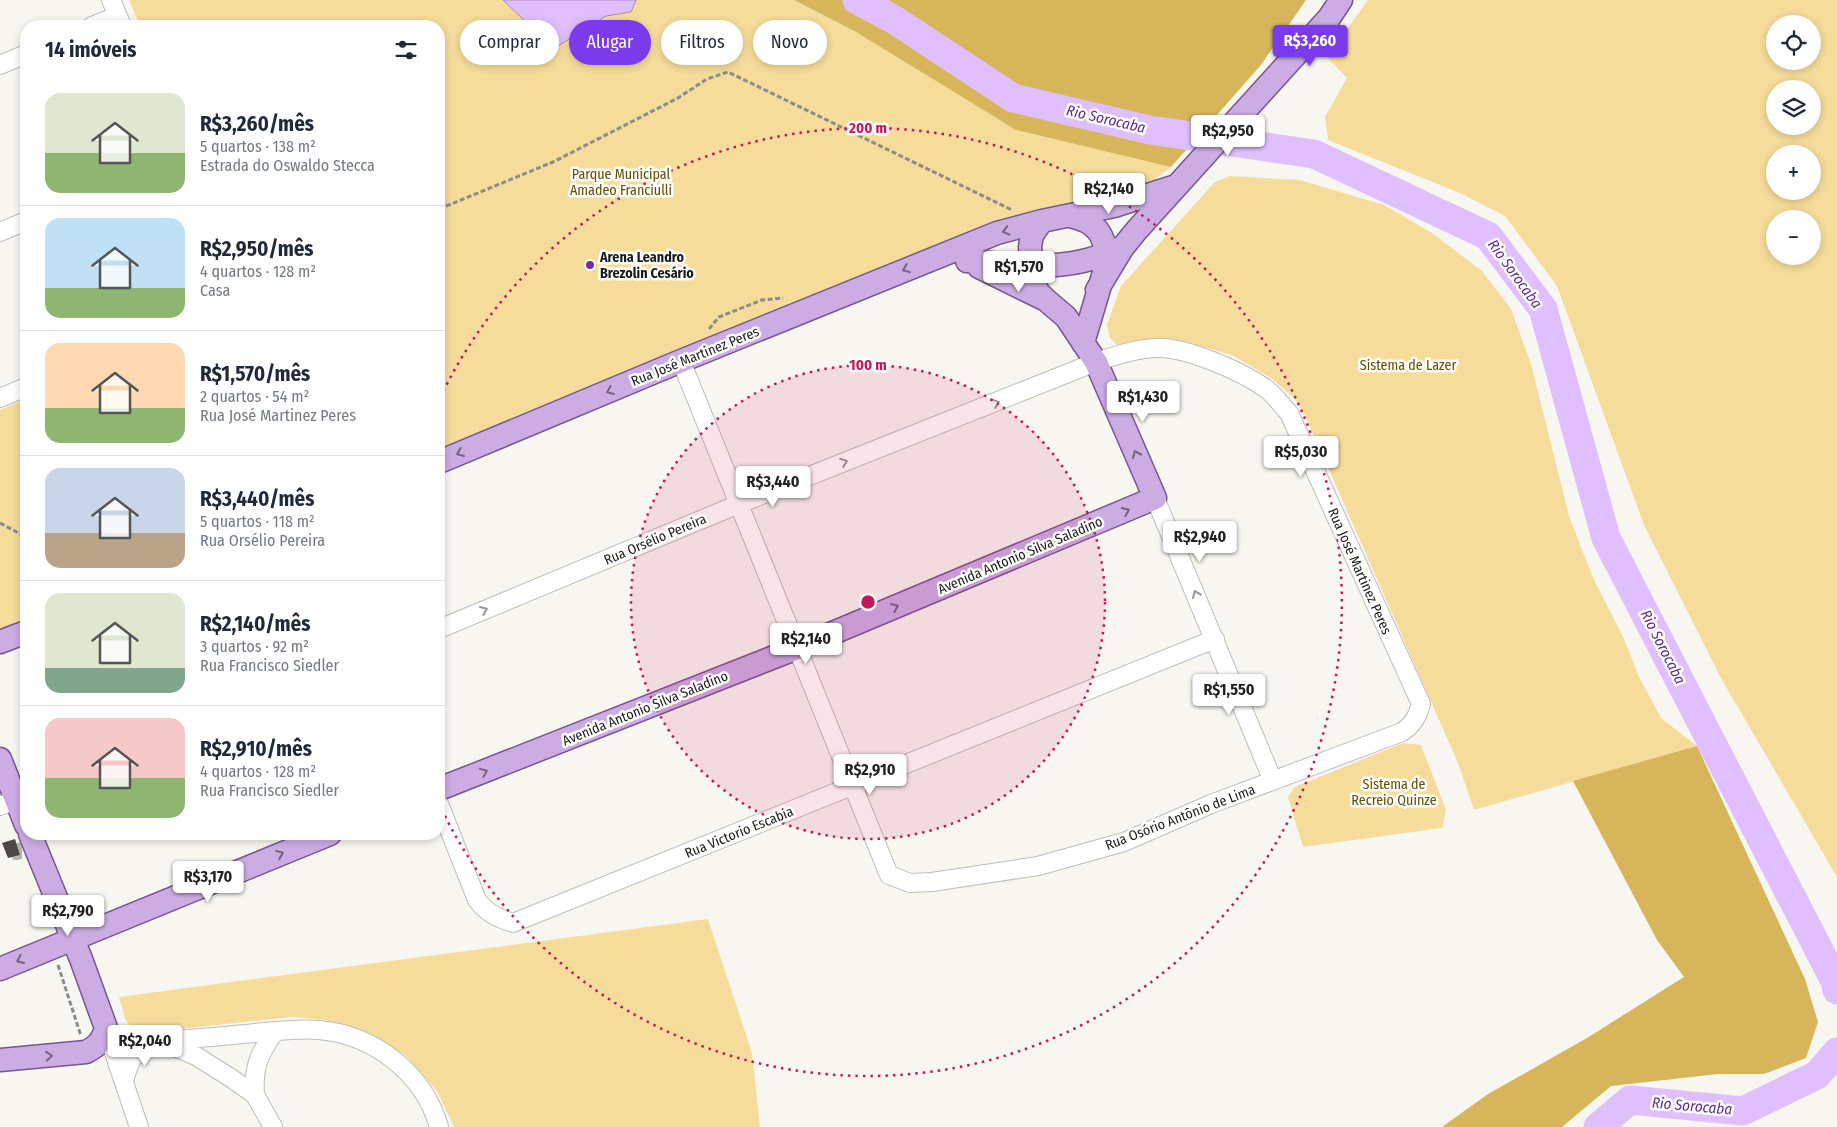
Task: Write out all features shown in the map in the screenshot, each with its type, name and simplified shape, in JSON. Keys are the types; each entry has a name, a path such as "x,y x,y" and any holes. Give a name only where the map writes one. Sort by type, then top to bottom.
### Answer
{"main road":[{"path":"1083,343 1097,290 1115,250 1247,109 1329,18 1341,0"},
{"name":"Rua José Martinez Peres","path":"445,459 681,361 959,256 997,234 1042,221 1114,206 1177,183"},
{"path":"1070,216 1084,219 1092,224 1115,250"},
{"path":"1042,221 1032,235 1030,247 1037,291 1066,317 1096,362 1155,498"},
{"name":"Rua José Martinez Peres","path":"959,256 1032,266 1083,261 1115,250"},
{"path":"959,256 1046,300"},
{"name":"Avenida Antonio Silva Saladino","path":"445,788 798,648 1155,498"},
{"path":"0,642 20,634"},
{"path":"0,759 20,813"},
{"path":"32,840 60,908 58,951"},
{"path":"0,969 58,951 96,928 315,840"},
{"path":"60,908 73,918 96,928"},
{"path":"0,1060 86,1052 97,1047 102,1040 106,1028 81,959 58,951"}],"street":[{"path":"104,20 117,14"},
{"path":"0,65 20,57"},
{"path":"0,232 20,224"},
{"name":"Rua José Martinez Peres","path":"1096,362 1114,356 1154,348 1172,348 1239,373 1267,389 1289,413 1420,704"},
{"path":"681,361 853,786"},
{"name":"Rua Orsélio Pereira","path":"445,627 740,504 1096,362"},
{"path":"0,398 20,390"},
{"path":"1155,498 1273,781"},
{"name":"Rua Victorio Escabia","path":"445,819 477,900 484,909 496,917 513,923 1215,639"},
{"name":"Rua Osório Antônio de Lima","path":"853,786 889,875 910,883 932,882 1038,866 1124,842 1211,804 1402,732 1409,728 1417,718 1420,704"},
{"path":"106,1028 117,1038 124,1041 154,1042 303,1030 332,1032 359,1040 382,1050 405,1069 424,1093 434,1110 439,1127"},
{"path":"106,1028 139,1127"},
{"path":"255,1095 254,1078 258,1060 275,1032"},
{"path":"124,1082 127,1068 135,1052 154,1042 196,1056 232,1078 255,1095 273,1127"},
{"path":"86,1052 106,1062 124,1082"}],"path":[{"path":"445,207 553,162 678,98 707,79 728,72 1018,213"},
{"path":"0,523 20,534"},
{"path":"58,951 58,964 86,1052"}],"green space":[{"name":"Parque Municipal Amadeo Franciulli","path":"129,0 794,0 856,32 1016,130 1171,167 1150,183 989,228 445,453 445,20 137,20"},
{"path":"1368,0 1837,0 1837,877 1722,680 1644,525 1557,286 1505,216 1460,193 1328,140 1325,117 1347,78 1327,57"},
{"name":"Sistema de Lazer","path":"1230,176 1300,180 1384,205 1432,233 1482,271 1511,309 1531,364 1569,516 1593,578 1624,639 1639,677 1661,718 1697,746 1474,810 1458,763 1305,415 1294,398 1271,378 1232,355 1179,340 1150,339 1121,349 1110,338 1107,325 1121,286 1215,182"},
{"path":"20,402 20,626 0,634 0,410"},
{"name":"Sistema de Recreio Quinze","path":"1403,743 1421,745 1446,810 1442,828 1303,847 1288,797 1295,787"},
{"path":"708,919 752,1053 760,1127 454,1127 437,1091 406,1056 371,1034 326,1020 293,1017 159,1031 135,1030 126,1021 119,997"}],"shaded area":[{"path":"503,0 636,0 631,12 606,16 600,20 569,20 569,39 559,45 559,20 524,20"},
{"path":"794,0 1306,0 1261,65 1171,167 1016,130 856,32"},
{"path":"1697,746 1805,979 1818,1022 1806,1058 1764,1074 1718,1074 1611,1086 1562,1127 1442,1127 1488,1094 1587,1038 1684,977 1657,940 1573,781"}],"building":[{"path":"15,839 20,855 8,858 2,843"}],"waterway":[{"name":"Rio Sorocaba","path":"857,0 893,19 1013,98 1150,130 1314,154 1488,236 1543,309 1606,538 1835,981 1837,990"},
{"name":"Rio Sorocaba","path":"1598,1127 1630,1100 1743,1111 1817,1075 1837,1052"}],"place":[{"name":"Arena Leandro Brezolin Cesário","path":"590,265"}]}
